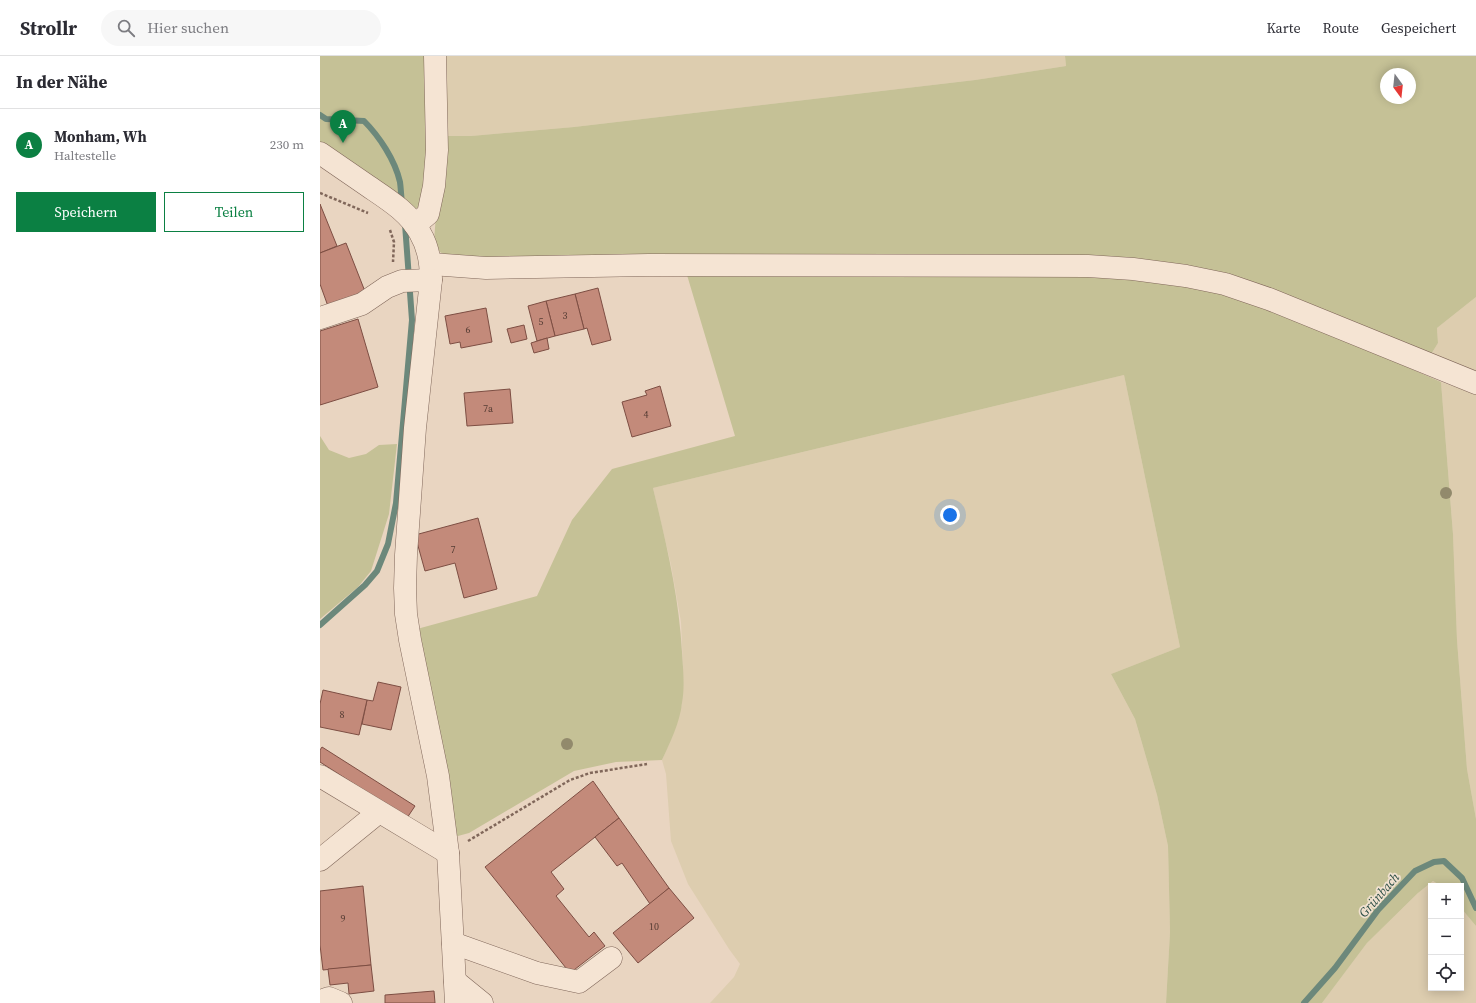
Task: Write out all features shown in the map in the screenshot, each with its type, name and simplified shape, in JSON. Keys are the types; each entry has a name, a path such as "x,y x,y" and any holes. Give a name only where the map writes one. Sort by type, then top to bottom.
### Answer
{"street":[{"path":"412,221 428,214 434,186 437,150 435,56"},
{"path":"320,153 392,203 412,221 425,242 414,278 415,428 406,556 406,614 438,776 448,853 456,1003"},
{"path":"320,318 362,304 414,278 486,268 665,265 1088,266 1133,269 1186,276 1225,284 1270,299 1476,383"},
{"path":"320,776 448,853"},
{"path":"320,860 379,812"},
{"path":"453,943 537,973 579,982 611,958"},
{"path":"455,981 482,1003"},
{"path":"320,1001 329,998 341,1003"}],"path":[{"path":"320,193 374,216"},
{"path":"390,229 394,242 394,258 414,278"},
{"path":"448,853 570,780 590,773 647,764"}],"shaded area":[{"path":"320,56 432,56 426,203 411,210 320,145"},
{"path":"441,56 1065,56 1066,66 975,80 574,127 471,136 442,136"},
{"path":"1065,56 1476,56 1476,297 1437,328 1438,343 1430,356 1197,270 448,257 440,252 434,241 442,136 471,136 574,127 975,80 1066,66"},
{"path":"687,275 1094,275 1160,281 1259,302 1441,382 1453,534 1457,640 1467,769 1476,819 1476,926 1464,912 1464,883 1436,883 1433,881 1428,883 1428,885 1367,943 1322,1003 1166,1003 1170,932 1168,846 1157,795 1135,719 1111,674 1180,647 1124,375 653,488 675,590 684,678 683,697 679,718 662,760 616,762 574,771 469,833 458,836 454,833 417,629 537,596 572,520 612,469 735,436"},
{"path":"1476,297 1476,375 1430,356 1438,343 1437,328"},
{"path":"1124,375 1180,647 1111,674 1135,719 1157,795 1168,846 1170,932 1166,1003 710,1003 734,977 740,964 688,884 671,841 666,774 662,760 671,739 682,704 683,669 681,622 671,565 653,488"},
{"path":"1441,382 1476,394 1476,819 1467,769 1457,640 1453,534"},
{"path":"320,436 329,450 349,458 366,454 379,445 397,444 389,514 371,571 358,587 320,619"},
{"path":"1428,885 1428,991 1464,991 1464,912 1476,926 1476,1003 1322,1003 1367,943"}],"building":[{"path":"320,204 337,246 320,253"},
{"path":"346,243 366,294 329,309 320,284 320,253"},
{"path":"598,288 611,340 592,345 587,328 584,329 575,294"},
{"path":"575,294 584,329 555,336 546,301"},
{"path":"546,301 555,336 537,341 528,306"},
{"path":"486,308 492,342 461,348 460,342 450,344 445,316"},
{"path":"358,319 378,387 320,405 320,331"},
{"path":"524,325 527,339 511,343 507,329"},
{"path":"547,338 549,349 534,353 531,343"},
{"path":"660,386 671,426 632,437 622,402 647,395 645,391"},
{"path":"510,389 513,423 467,426 464,393"},
{"path":"478,518 497,589 464,598 455,563 425,571 415,535"},
{"path":"378,682 401,687 391,730 362,724 367,700 373,701"},
{"path":"323,690 367,700 359,735 320,727 320,704"},
{"path":"322,747 415,806 407,818 320,762 320,750"},
{"path":"593,781 619,818 551,872 564,889 556,896 589,937 594,932 605,946 570,973 485,867"},
{"path":"619,818 669,888 650,904 622,863 617,866 595,837"},
{"path":"363,886 371,965 323,970 320,945 320,891"},
{"path":"669,888 694,918 638,963 613,933"},
{"path":"371,965 374,991 349,994 348,983 330,985 328,969"},
{"path":"434,991 435,1003 385,1003 385,995"}],"waterway":[{"path":"320,115 326,119 364,121 370,127 386,149 398,174 402,203"},
{"path":"320,625 365,585 377,571 388,544 396,503 412,320 405,224"},
{"name":"Grünbach","path":"1304,1003 1335,968 1378,910 1415,871 1434,862 1444,861 1462,878 1476,908"}],"place":[{"name":"Monham, Wh","path":"343,143"}]}
